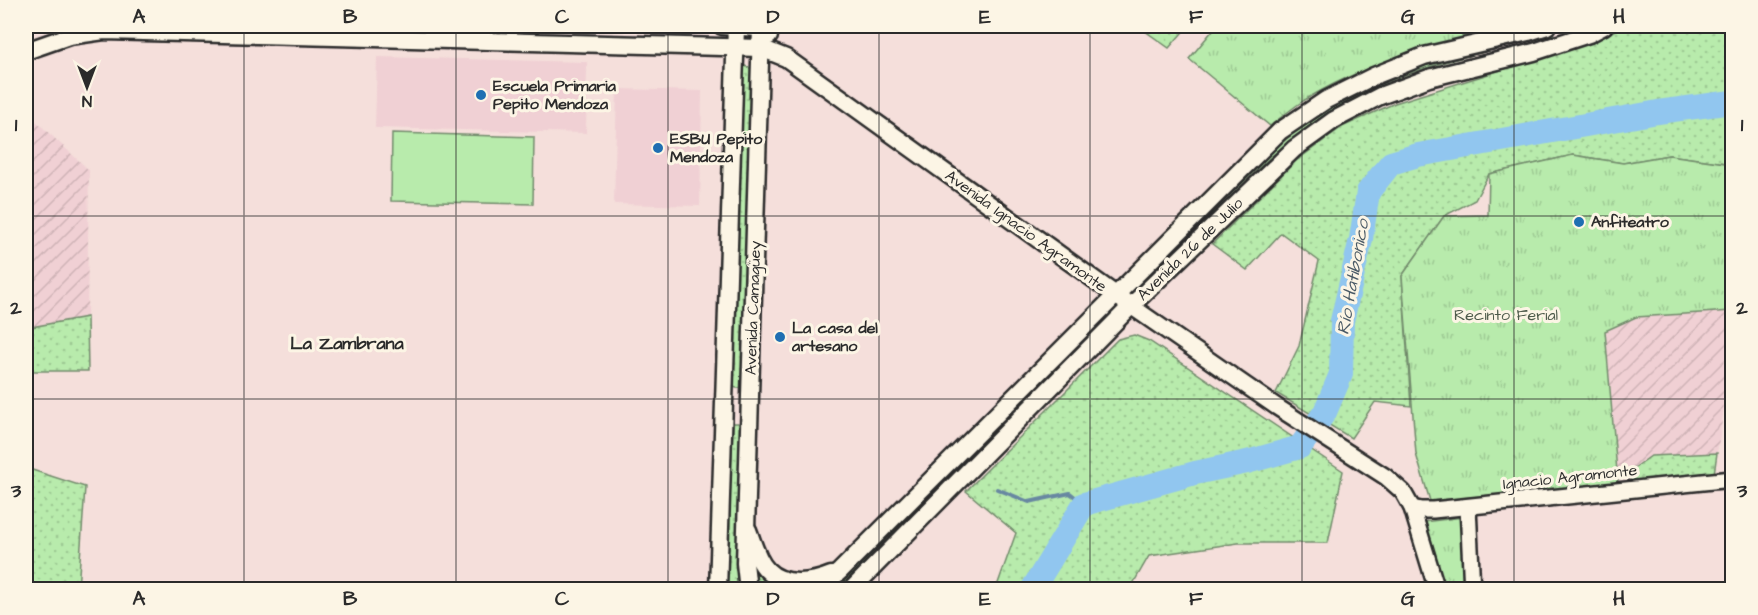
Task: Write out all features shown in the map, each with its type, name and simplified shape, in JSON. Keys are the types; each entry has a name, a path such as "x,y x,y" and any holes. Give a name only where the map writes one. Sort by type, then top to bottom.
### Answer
{"main road":[{"path":"722,26 761,27"},
{"name":"Avenida Camagüey","path":"718,590 736,26"},
{"name":"Avenida 26 de Julio","path":"819,590 1280,131 1326,100 1374,76 1424,56 1547,26"},
{"name":"Avenida 26 de Julio","path":"851,590 1131,306 1294,149 1334,120 1380,96 1429,78 1534,52 1589,34 1604,26"},
{"name":"Avenida Camagüey","path":"748,590 745,563 761,27"},
{"name":"Avenida Ignacio Agramonte","path":"761,27 786,58"},
{"name":"Avenida Ignacio Agramonte","path":"26,51 69,36 104,30 363,32 761,48 786,58 1116,296 1277,407 1386,477 1403,492 1412,508 1437,590"},
{"name":"Ignacio Agramonte","path":"1412,508 1421,510 1468,507 1732,479"},
{"path":"1468,507 1472,590"},
{"path":"746,526 768,571 781,578 815,582 840,571"}],"shaded area":[{"name":"Escuela Primaria Pepito Mendoza","path":"377,57 587,62 586,133 375,128"},
{"name":"ESBU Pepito Mendoza","path":"617,89 702,91 700,206 614,204"},
{"path":"26,112 89,170 87,317 26,328"},
{"path":"1732,311 1732,409 1724,409 1717,453 1651,456 1630,471 1618,473 1605,331 1636,317"}],"green space":[{"path":"1138,26 1188,26 1169,48"},
{"path":"1224,26 1504,26 1400,56 1350,76 1303,101 1270,126 1189,59 1213,30"},
{"path":"1625,26 1732,26 1732,164 1669,155 1623,163 1573,155 1489,174 1475,200 1444,216 1402,276 1411,406 1375,402 1351,438 1276,393 1299,346 1319,261 1281,233 1247,270 1212,244 1296,161 1342,127 1395,103 1579,46"},
{"path":"1553,32 1554,35 1415,71 1371,89 1338,107 1279,150 1224,201 1147,280 1144,278 1222,198 1276,147 1336,103 1369,86 1414,69"},
{"path":"745,66 754,70 744,384 741,388 736,388 733,384 741,69"},
{"path":"392,133 534,137 533,204 391,201"},
{"name":"Recinto Ferial","path":"1573,155 1623,163 1669,155 1732,164 1732,311 1636,317 1605,331 1618,483 1430,501 1416,454 1402,276 1444,216 1488,215 1489,174"},
{"path":"87,317 88,371 26,371 26,328"},
{"path":"1095,328 1098,329 837,589 831,590"},
{"path":"1134,335 1149,341 1343,471 1328,543 1238,543 1149,556 1130,589 996,589 1016,533 966,491 1118,339"},
{"path":"733,423 738,423 740,427 736,563 738,589 726,590"},
{"path":"1717,453 1714,474 1631,482 1630,471 1651,456"},
{"path":"26,468 85,487 78,589 26,589"},
{"path":"1463,517 1465,589 1444,589 1424,522"},
{"path":"752,564 764,577 808,590 755,589"}],"waterway":[{"name":"Río Hatibonico","path":"1032,590 1084,504 1300,447 1325,412 1341,374 1342,321 1361,239 1368,192 1391,163 1418,155 1658,112 1732,102"},
{"path":"997,489 1029,502 1070,493 1084,504"},
{"path":"26,587 33,590"}],"place":[{"name":"Escuela Primaria Pepito Mendoza","path":"481,95"},
{"name":"ESBU Pepito Mendoza","path":"658,148"},
{"name":"Anfiteatro","path":"1579,222"},
{"name":"La casa del artesano","path":"780,337"}],"district":[{"name":"La Zambrana","path":"347,343"}]}
